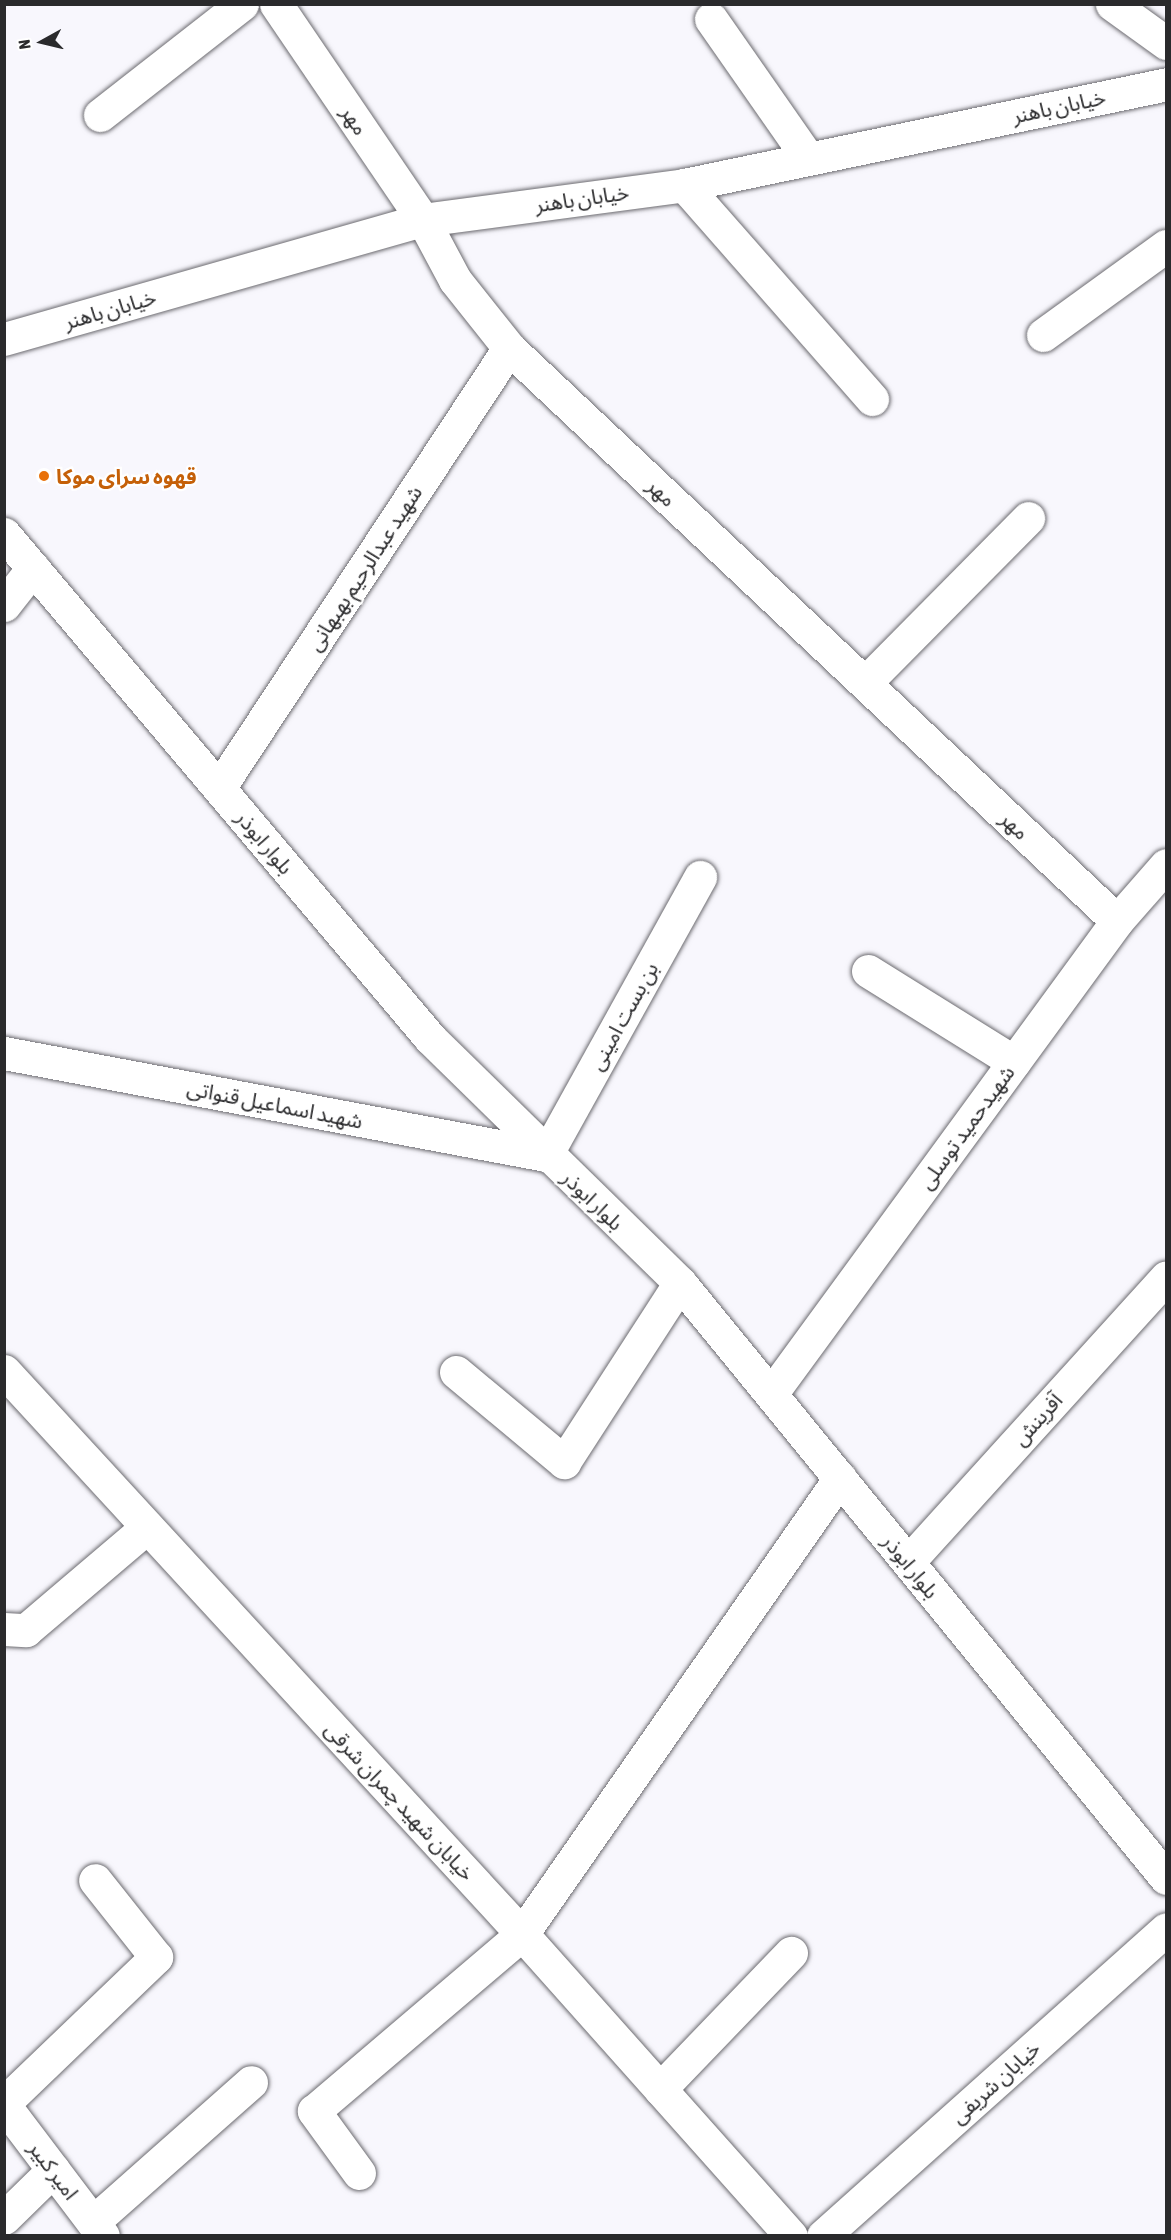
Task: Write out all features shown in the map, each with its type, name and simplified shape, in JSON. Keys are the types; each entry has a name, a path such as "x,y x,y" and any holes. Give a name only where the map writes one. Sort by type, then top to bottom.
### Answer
{"street":[{"path":"100,115 242,4"},
{"name":"مهر","path":"276,4 423,220 455,280 509,348 1117,921"},
{"path":"1112,4 1167,43"},
{"path":"711,19 808,158"},
{"name":"خیابان باهنر","path":"4,339 423,220 684,185 1167,84"},
{"path":"684,185 872,399"},
{"path":"1043,335 1167,246"},
{"name":"شهید عبدالرحیم بهبهانی","path":"219,788 509,348"},
{"path":"865,683 1028,518"},
{"name":"بلوار ابوذر","path":"4,534 430,1038 546,1155 680,1283 1167,1878"},
{"path":"4,605 33,568"},
{"name":"شهیدحمید توسلی","path":"771,1394 1117,921 1167,865"},
{"name":"بن بست امینی","path":"546,1155 700,877"},
{"path":"868,970 1014,1062"},
{"name":"شهید اسماعیل قنواتی","path":"4,1053 546,1155"},
{"name":"آفرینش","path":"908,1562 1167,1277"},
{"path":"456,1372 564,1462 680,1283"},
{"name":"خیابان شهید چمران شرقی","path":"4,1371 522,1934 791,2235"},
{"path":"359,2173 314,2111 522,1934 840,1478"},
{"path":"4,1629 26,1630 147,1527"},
{"path":"4,2104 156,1957 95,1880"},
{"name":"خیابان شریفی","path":"823,2235 1167,1929"},
{"path":"660,2089 791,1953"},
{"path":"98,2229 250,2082"},
{"name":"امیر کبیر","path":"4,2104 98,2229"},
{"path":"4,2218 53,2169"}],"place":[{"name":"قهوه سرای موکا","path":"44,476"}]}
